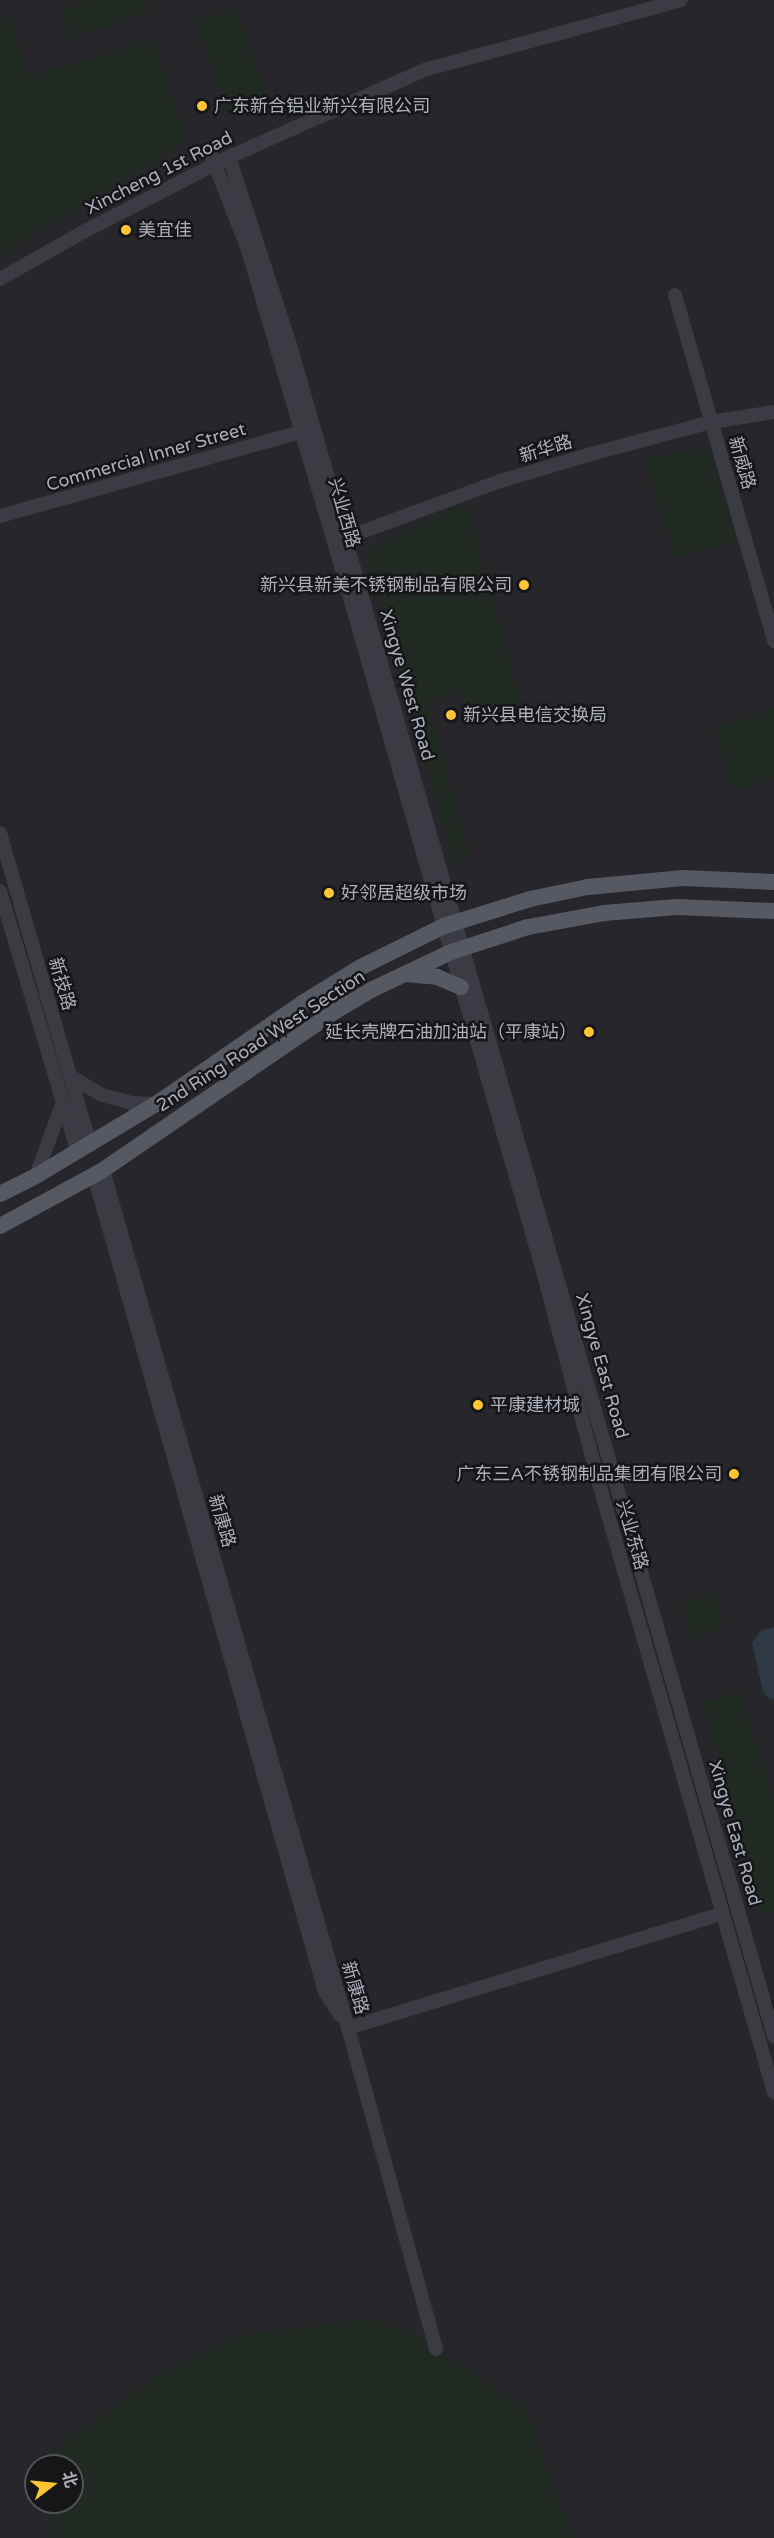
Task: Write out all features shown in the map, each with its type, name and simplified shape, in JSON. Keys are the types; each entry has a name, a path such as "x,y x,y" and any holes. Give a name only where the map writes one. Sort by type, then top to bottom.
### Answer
{"main road":[{"name":"2nd Ring Road West Section","path":"0,1194 36,1176 156,1104 304,1002 361,967 450,923 530,899 588,886 682,878 774,882"},
{"name":"2nd Ring Road West Section","path":"0,1226 99,1172 334,1012 405,974 458,950 528,927 604,913 677,907 774,911"},
{"path":"405,974 437,977 461,987"}],"street":[{"name":"Xincheng 1st Road","path":"0,279 213,161 244,141 422,62 649,0"},
{"name":"Xincheng 1st Road","path":"0,269 79,224 213,161 229,157 424,70 681,0"},
{"name":"Xingye West Road","path":"229,157 290,345 340,540 458,950"},
{"name":"兴业西路","path":"213,161 248,250 301,432 340,540"},
{"name":"新威路","path":"675,295 774,641"},
{"name":"新华路","path":"340,540 497,482 711,422 774,412"},
{"name":"Commercial Inner Street","path":"0,516 301,432"},
{"name":"新技路","path":"0,833 70,1076 84,1148"},
{"name":"新技路","path":"0,891 63,1102 84,1148"},
{"name":"兴业东路","path":"458,950 461,987 544,1275 598,1480 774,2092"},
{"name":"Xingye East Road","path":"458,950 774,2036"},
{"path":"70,1076 102,1095 131,1103 156,1104"},
{"path":"36,1176 63,1102"},
{"name":"新康路","path":"99,1172 325,1992 348,2028 436,2349"},
{"path":"348,2028 722,1914"}],"shaded area":[{"path":"0,0 774,0 774,1999 765,2006 774,2037 774,2538 574,2538 547,2470 528,2411 313,2538 0,2538"},
{"path":"89,0 146,0 150,12 71,38 62,9"},
{"path":"237,7 270,102 229,116 196,21"},
{"path":"11,19 28,77 153,40 187,142 0,255 0,22"},
{"path":"705,448 711,458 736,541 675,558 645,458"},
{"path":"467,503 523,709 473,725 463,691 428,701 470,858 454,863 368,562 371,552 387,541"},
{"path":"774,709 774,778 733,790 714,727"},
{"path":"715,1593 725,1628 691,1637 681,1603"},
{"path":"774,1627 774,1699 771,1700 763,1692 752,1643 760,1631"},
{"path":"740,1691 774,1797 774,1912 764,1915 703,1702"},
{"path":"370,2318 422,2338 528,2411 547,2470 574,2538 52,2538 49,2514 84,2514 84,2454 49,2454 156,2377 240,2335"}],"place":[{"name":"广东新合铝业新兴有限公司","path":"202,106"},
{"name":"美宜佳","path":"126,230"},
{"name":"新兴县新美不锈钢制品有限公司","path":"524,585"},
{"name":"新兴县电信交换局","path":"451,715"},
{"name":"好邻居超级市场","path":"329,893"},
{"name":"延长壳牌石油加油站（平康站）","path":"589,1032"},
{"name":"平康建材城","path":"478,1405"},
{"name":"广东三A不锈钢制品集团有限公司","path":"734,1474"}]}
